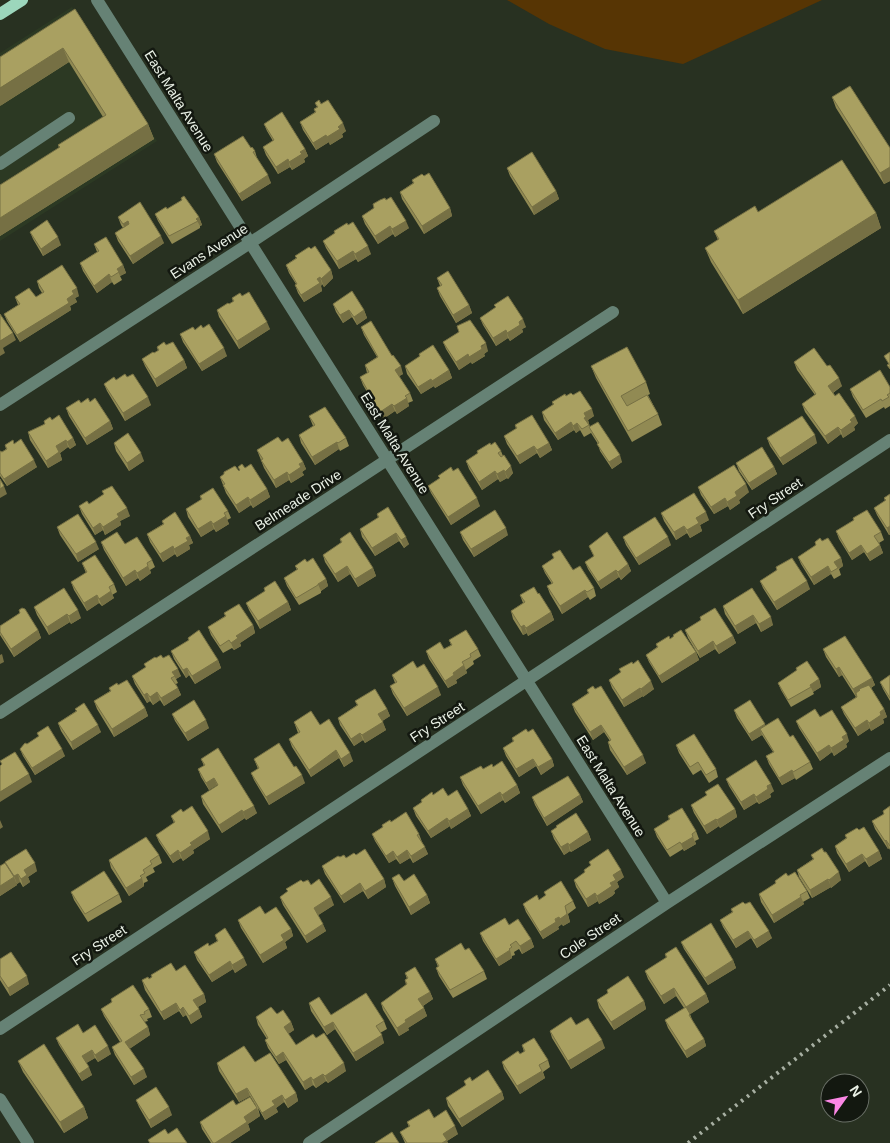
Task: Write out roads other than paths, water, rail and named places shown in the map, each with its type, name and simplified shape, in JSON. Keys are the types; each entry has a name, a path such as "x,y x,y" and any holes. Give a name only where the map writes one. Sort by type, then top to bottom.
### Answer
{"main road":[{"path":"0,14 22,0"}],"street":[{"name":"East Malta Avenue","path":"98,0 667,902"},
{"path":"0,164 69,118"},
{"name":"Evans Avenue","path":"0,405 434,121"},
{"name":"Belmeade Drive","path":"0,712 613,312"},
{"name":"Fry Street","path":"0,1028 890,440"},
{"name":"Cole Street","path":"309,1143 667,902 890,758"},
{"path":"0,1099 28,1143"}],"railway":[{"path":"688,1143 890,985"}]}
